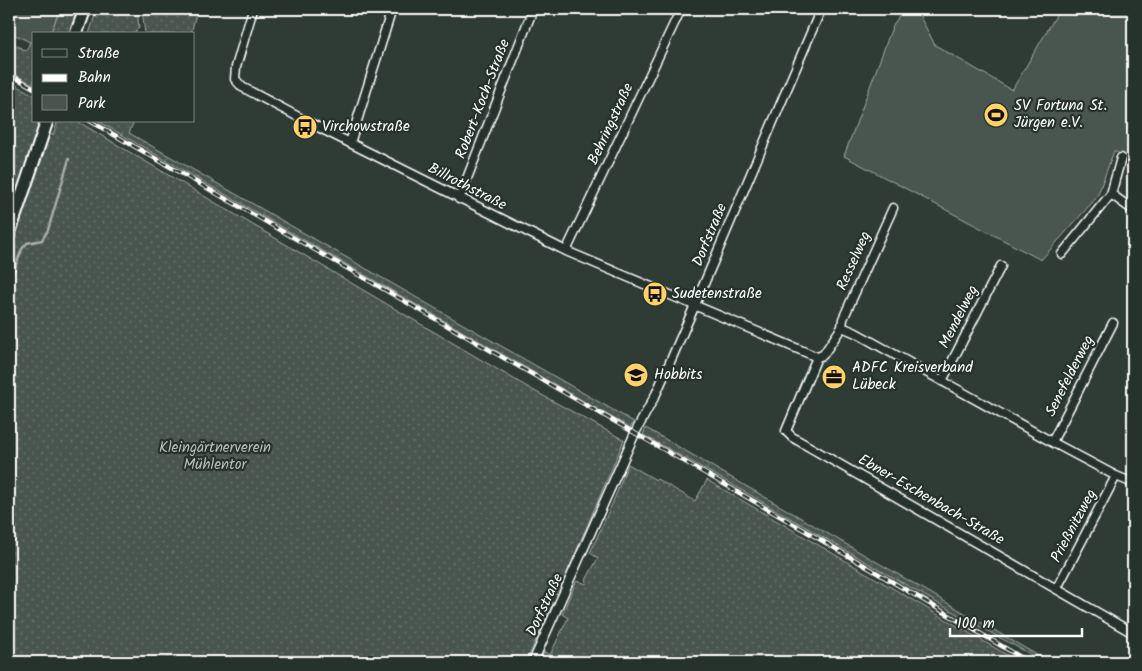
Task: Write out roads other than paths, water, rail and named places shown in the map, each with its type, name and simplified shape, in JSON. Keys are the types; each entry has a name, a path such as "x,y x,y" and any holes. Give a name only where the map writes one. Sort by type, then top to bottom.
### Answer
{"main road":[{"path":"77,32 85,9"},
{"path":"9,234 47,122"}],"street":[{"name":"Billrothstraße","path":"253,9 236,67 235,79 242,87 459,199 566,251 695,304"},
{"path":"350,143 392,9"},
{"name":"Robert-Koch-Straße","path":"459,199 533,9"},
{"name":"Behringstraße","path":"566,251 681,9"},
{"name":"Dorfstraße","path":"533,662 635,433 656,394 821,9"},
{"path":"1062,254 1110,194 1121,158"},
{"path":"1110,194 1133,210"},
{"name":"Resselweg","path":"842,327 843,319 893,208"},
{"name":"Mendelweg","path":"942,381 1001,266"},
{"path":"695,304 817,357 824,355 842,327 1052,442 1133,483"},
{"name":"Senefelderweg","path":"1052,442 1113,323"},
{"name":"Ebner-Eschenbach-Straße","path":"817,357 786,431 801,442 1133,633"},
{"name":"Prießnitzweg","path":"1057,588 1116,476"}],"waterway":[{"path":"9,284 22,249 27,243 42,240 48,230 69,159"}],"railway":[{"path":"9,74 32,87"},
{"path":"92,122 804,530 1029,662"}],"place":[{"name":"SV Fortuna St. Jürgen e.V.","path":"996,115"},
{"name":"Virchowstraße","path":"305,127"},
{"name":"Sudetenstraße","path":"655,294"},
{"name":"Hobbits","path":"636,375"},
{"name":"ADFC Kreisverband Lübeck","path":"834,377"}],"park label":[{"name":"Kleingärtnerverein Mühlentor","path":"215,456"}]}
